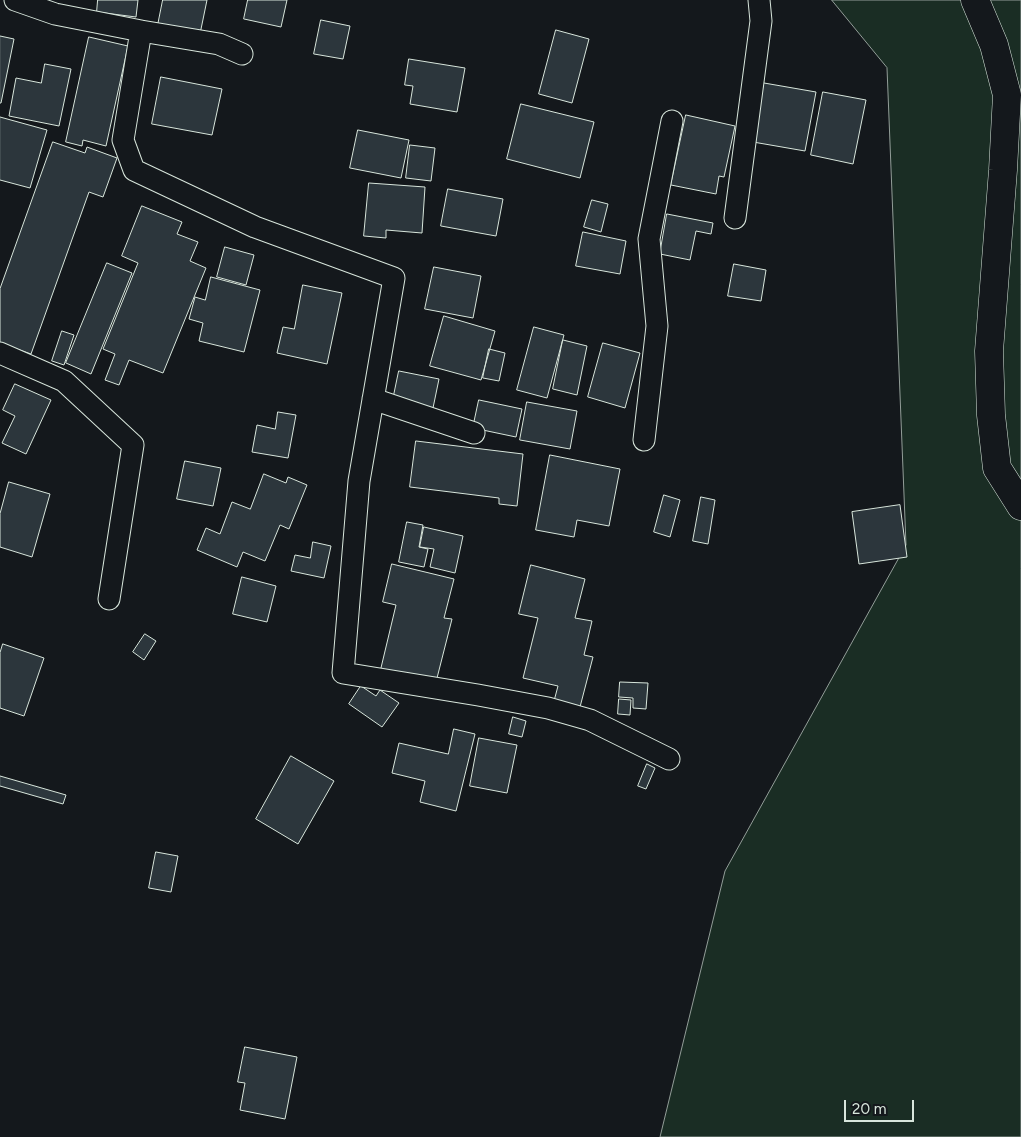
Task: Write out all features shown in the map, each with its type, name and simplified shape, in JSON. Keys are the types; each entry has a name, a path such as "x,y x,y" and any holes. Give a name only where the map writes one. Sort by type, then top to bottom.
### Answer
{"main road":[{"path":"975,0 994,45 1007,95 989,351 990,414 997,468 1021,506"}],"street":[{"path":"15,0 55,14 219,44 242,54"},
{"path":"735,218 761,21 759,0"},
{"path":"141,31 123,140 134,170 255,227 394,278 359,481 343,673 548,708 590,720 669,759"},
{"path":"644,440 657,326 649,239 672,121"},
{"path":"0,353 64,382 133,445 109,599"},
{"path":"373,399 474,433"}],"green space":[{"path":"832,0 1021,0 1021,1137 660,1137 725,871 906,545 887,68"}],"building":[{"path":"98,0 138,0 136,17 97,12"},
{"path":"163,0 207,0 200,34 158,25"},
{"path":"248,0 287,0 281,27 244,19"},
{"path":"321,20 350,26 343,59 314,54"},
{"path":"556,30 589,39 572,103 539,94"},
{"path":"0,36 14,39 1,103 0,103"},
{"path":"89,37 128,46 106,146 83,140 82,146 66,142"},
{"path":"409,59 465,68 457,112 410,104 413,86 405,85"},
{"path":"45,64 71,69 59,126 9,116 16,78 41,83"},
{"path":"161,77 222,89 212,135 152,124"},
{"path":"764,83 816,92 805,151 753,142"},
{"path":"823,92 866,100 853,164 811,155"},
{"path":"521,104 594,122 580,178 507,159"},
{"path":"686,115 735,126 724,177 719,176 716,194 671,185"},
{"path":"0,117 47,130 30,188 0,180"},
{"path":"358,130 409,140 401,178 350,168"},
{"path":"53,142 85,153 87,147 117,158 103,197 89,192 31,354 0,343 0,289"},
{"path":"410,145 435,148 431,181 406,178"},
{"path":"369,183 425,187 422,233 386,230 386,238 364,236"},
{"path":"448,189 503,199 496,236 441,226"},
{"path":"592,200 608,204 601,232 584,227"},
{"path":"142,206 182,222 177,234 198,242 190,261 206,268 163,373 129,360 119,385 105,380 115,354 103,349 138,263 122,256"},
{"path":"667,214 713,223 711,234 696,231 690,260 660,254"},
{"path":"583,232 626,241 620,274 576,266"},
{"path":"225,247 254,255 246,285 217,277"},
{"path":"107,263 132,273 91,374 66,363"},
{"path":"734,264 766,270 761,301 728,296"},
{"path":"434,267 481,276 473,318 425,309"},
{"path":"211,277 260,290 244,352 199,341 203,323 189,319 195,297 205,300"},
{"path":"303,285 342,293 327,364 277,353 283,327 294,329"},
{"path":"444,316 495,331 481,380 430,366"},
{"path":"534,327 564,335 547,398 517,390"},
{"path":"62,331 74,335 64,365 52,361"},
{"path":"563,340 587,346 577,395 553,389"},
{"path":"603,343 640,353 625,408 588,397"},
{"path":"489,349 505,353 499,381 483,378"},
{"path":"399,371 439,379 433,408 393,400"},
{"path":"15,384 51,400 26,454 2,443 15,416 3,410"},
{"path":"479,400 522,409 516,437 473,428"},
{"path":"527,402 577,411 570,449 520,440"},
{"path":"278,412 296,415 288,458 252,452 257,425 275,429"},
{"path":"416,441 523,454 517,506 499,504 499,498 410,487"},
{"path":"550,455 620,469 609,526 577,520 574,537 536,530"},
{"path":"185,461 221,468 213,506 177,499"},
{"path":"264,474 286,483 288,477 307,485 289,529 280,525 265,561 243,552 237,567 197,550 206,528 220,534 232,502 250,509"},
{"path":"9,482 50,494 32,557 0,547 0,514"},
{"path":"664,495 680,500 670,537 654,532"},
{"path":"701,497 715,500 708,544 693,541"},
{"path":"900,505 907,557 859,564 852,512"},
{"path":"407,522 423,525 419,547 428,549 424,567 399,562"},
{"path":"424,527 463,536 455,573 430,567 434,549 420,547"},
{"path":"313,542 331,546 324,578 291,571 295,555 310,558"},
{"path":"392,564 454,579 444,618 452,619 436,682 380,672 396,605 383,602"},
{"path":"531,565 585,579 575,618 592,621 584,655 593,657 580,707 554,701 558,686 523,678 538,618 519,614"},
{"path":"242,577 276,586 267,622 233,614"},
{"path":"145,634 156,641 144,660 133,652"},
{"path":"3,644 44,658 24,716 0,708 0,653"},
{"path":"620,682 648,683 646,709 633,708 633,698 619,697"},
{"path":"361,686 376,696 380,690 399,703 382,727 349,704"},
{"path":"619,699 631,700 630,715 618,714"},
{"path":"513,717 526,721 522,737 509,734"},
{"path":"454,729 475,734 456,811 420,802 425,781 392,773 399,743 448,754"},
{"path":"479,738 517,745 507,793 470,786"},
{"path":"291,756 334,781 298,844 256,819"},
{"path":"647,764 655,768 646,789 638,786"},
{"path":"0,776 66,795 63,804 0,786"},
{"path":"156,852 178,856 171,892 149,888"},
{"path":"245,1047 297,1057 285,1119 240,1110 245,1083 238,1082"}]}
